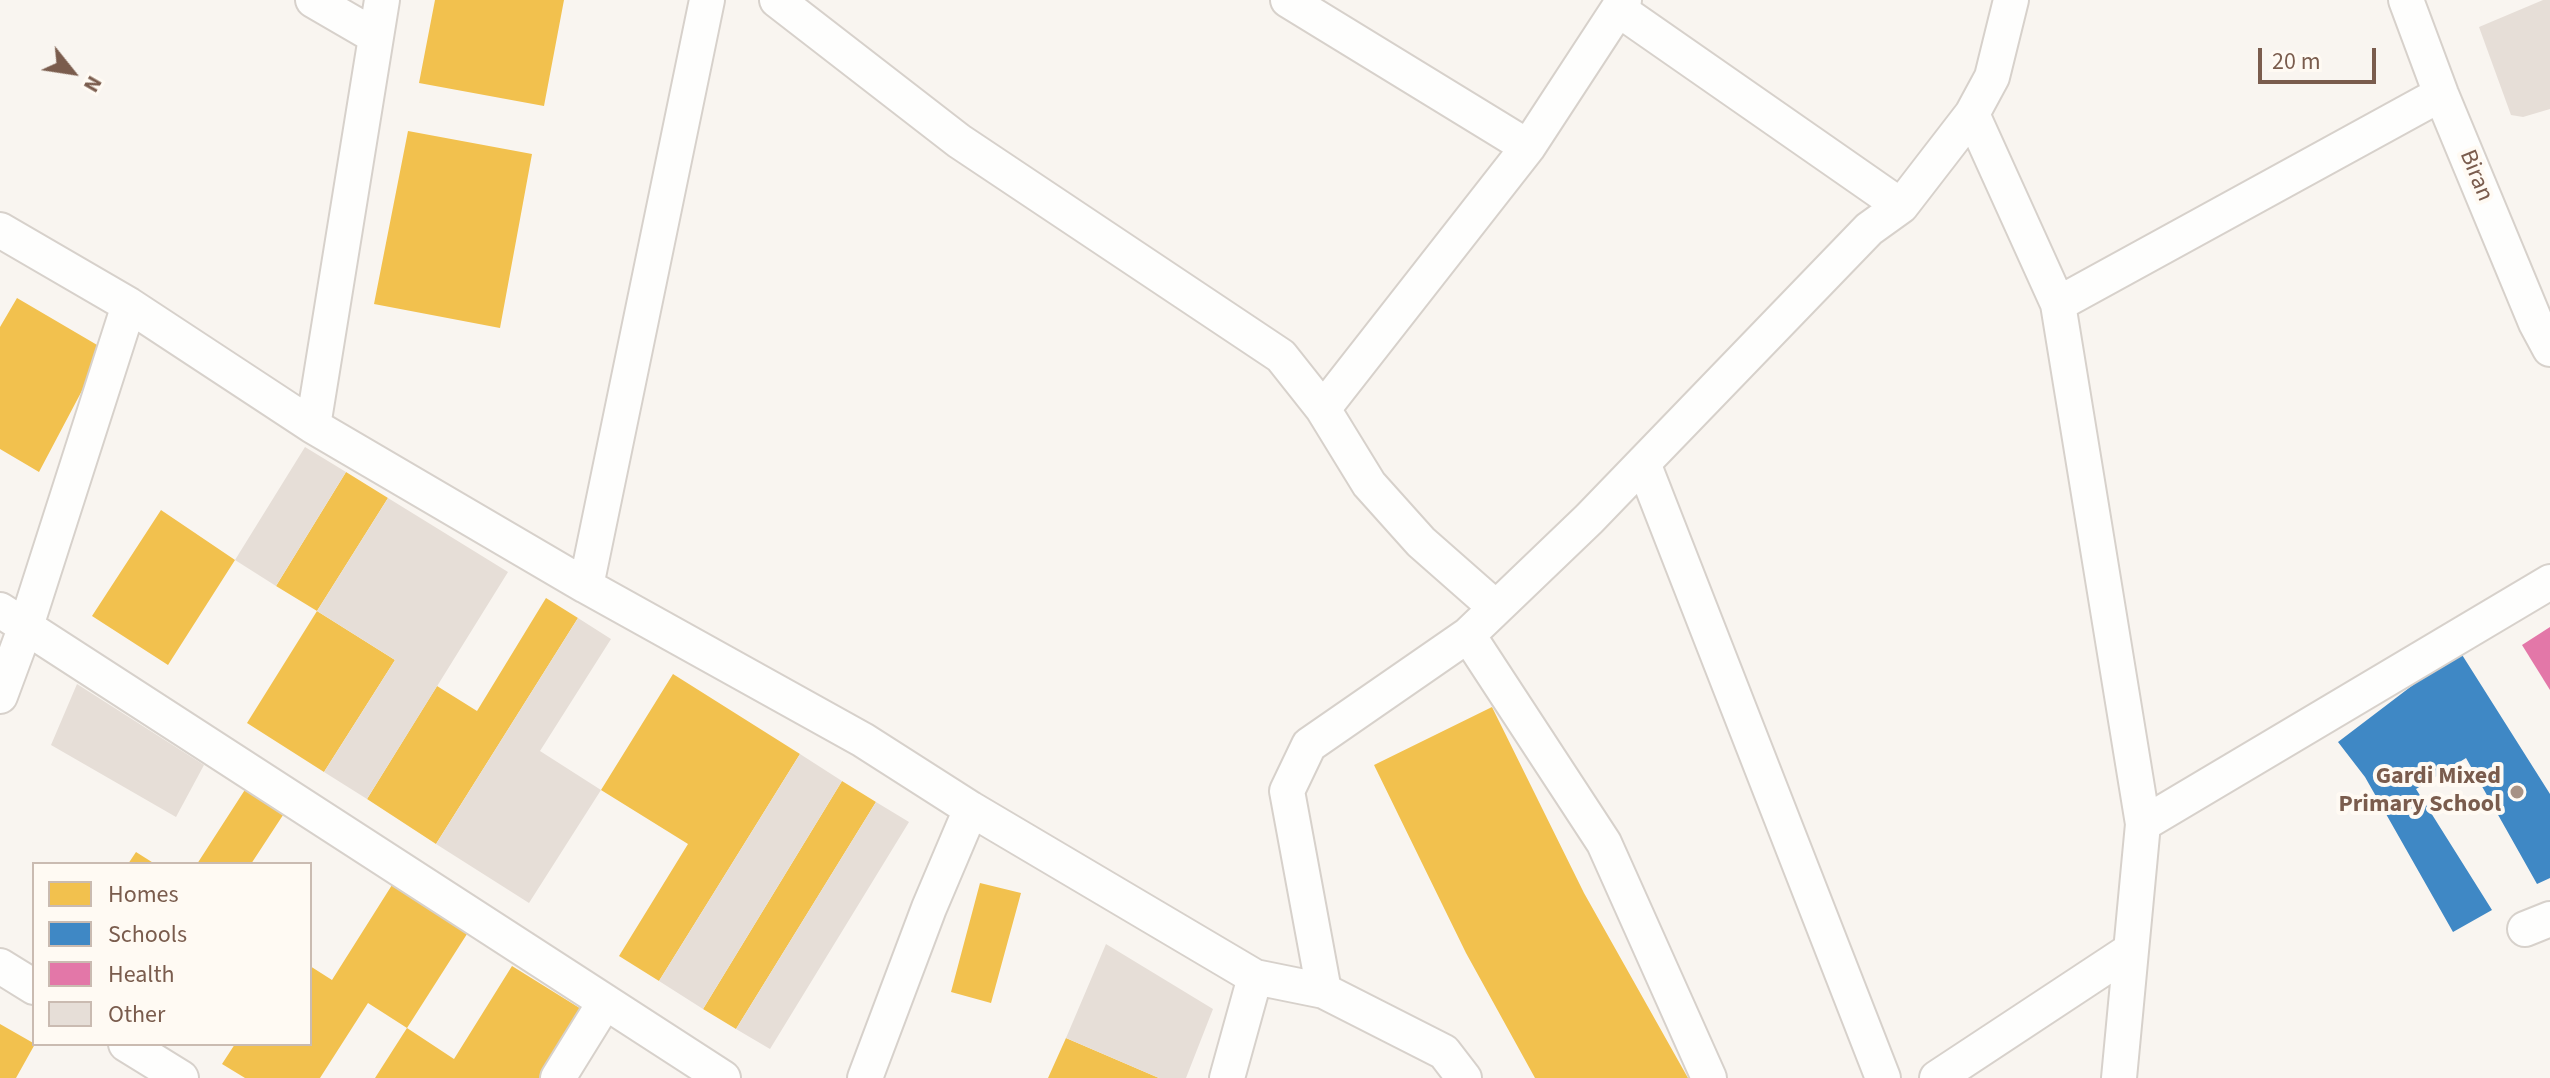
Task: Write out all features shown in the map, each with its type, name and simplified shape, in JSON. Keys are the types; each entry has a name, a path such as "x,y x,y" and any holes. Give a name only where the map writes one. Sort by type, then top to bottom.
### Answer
{"street":[{"path":"313,0 375,36"},
{"path":"313,426 382,0"},
{"path":"586,586 707,0"},
{"path":"777,0 959,141 1281,356 1323,409 1369,484 1421,542 1496,608"},
{"path":"1288,0 1528,147"},
{"path":"1324,991 1287,791 1309,745 1468,635 1643,463 1869,229 1901,206 1972,114 1992,77 2011,0"},
{"name":"Biran","path":"2406,0 2441,94 2536,323 2550,349"},
{"path":"1323,409 1528,147 1621,5 1901,206"},
{"path":"2058,304 2441,94"},
{"path":"1972,114 2058,304 2143,824 2119,1078"},
{"path":"0,230 129,305 313,426 586,586 863,740 971,809 1255,977 1324,991 1444,1052 1464,1078"},
{"path":"0,696 13,618 129,305"},
{"path":"1643,463 1883,1078"},
{"path":"2143,824 2550,582"},
{"path":"13,618 723,1078"},
{"path":"1468,635 1604,843 1709,1078"},
{"path":"865,1078 929,908 971,809"},
{"path":"1937,1078 2131,950"},
{"path":"0,966 32,986"},
{"path":"1227,1078 1255,977"},
{"path":"558,1078 605,1002"},
{"path":"129,1046 181,1078"}],"building: Homes":[{"path":"435,0 564,0 544,106 419,83"},
{"path":"408,131 532,154 500,328 374,304"},
{"path":"17,298 104,349 39,472 0,449 0,327"},
{"path":"346,472 388,498 317,611 276,586"},
{"path":"161,510 235,560 168,665 92,616"},
{"path":"546,598 578,618 436,844 367,799 437,686 477,711"},
{"path":"317,611 395,660 324,772 247,723"},
{"path":"673,674 800,754 659,981 619,956 688,844 601,790"},
{"path":"1492,707 1584,893 1688,1078 1535,1078 1466,953 1374,765"},
{"path":"842,781 876,802 736,1029 703,1009"},
{"path":"248,785 287,809 252,862 198,862"},
{"path":"136,852 152,862 129,862"},
{"path":"980,883 1021,893 991,1003 951,992"},
{"path":"392,885 467,934 407,1028 368,1003 320,1078 245,1078 222,1064 234,1046 312,1046 312,967 332,980"},
{"path":"512,966 586,1012 544,1078 375,1078 407,1028 454,1059"},
{"path":"0,1024 34,1046 16,1078 0,1078"},
{"path":"1066,1038 1159,1078 1048,1078"}],"building: Schools":[{"name":"Gardi Mixed Primary School","path":"2459,650 2550,794 2550,878 2537,884 2466,758 2416,789 2492,910 2453,932 2365,777 2338,742"}],"building: Health":[{"path":"2550,627 2550,690 2522,645"}],"building: Other":[{"path":"2543,0 2550,0 2550,109 2523,117 2511,115 2479,27"},
{"path":"305,447 346,472 276,586 235,560"},
{"path":"388,498 508,572 367,799 324,772 395,660 317,611"},
{"path":"578,618 611,639 540,751 601,790 529,903 436,844"},
{"path":"77,684 204,765 176,817 51,745"},
{"path":"800,754 842,781 703,1009 659,981"},
{"path":"876,802 909,822 770,1049 736,1029"},
{"path":"1106,944 1213,1009 1186,1078 1159,1078 1066,1038"}],"place":[{"name":"Gardi Mixed Primary School","path":"2517,792"}]}
